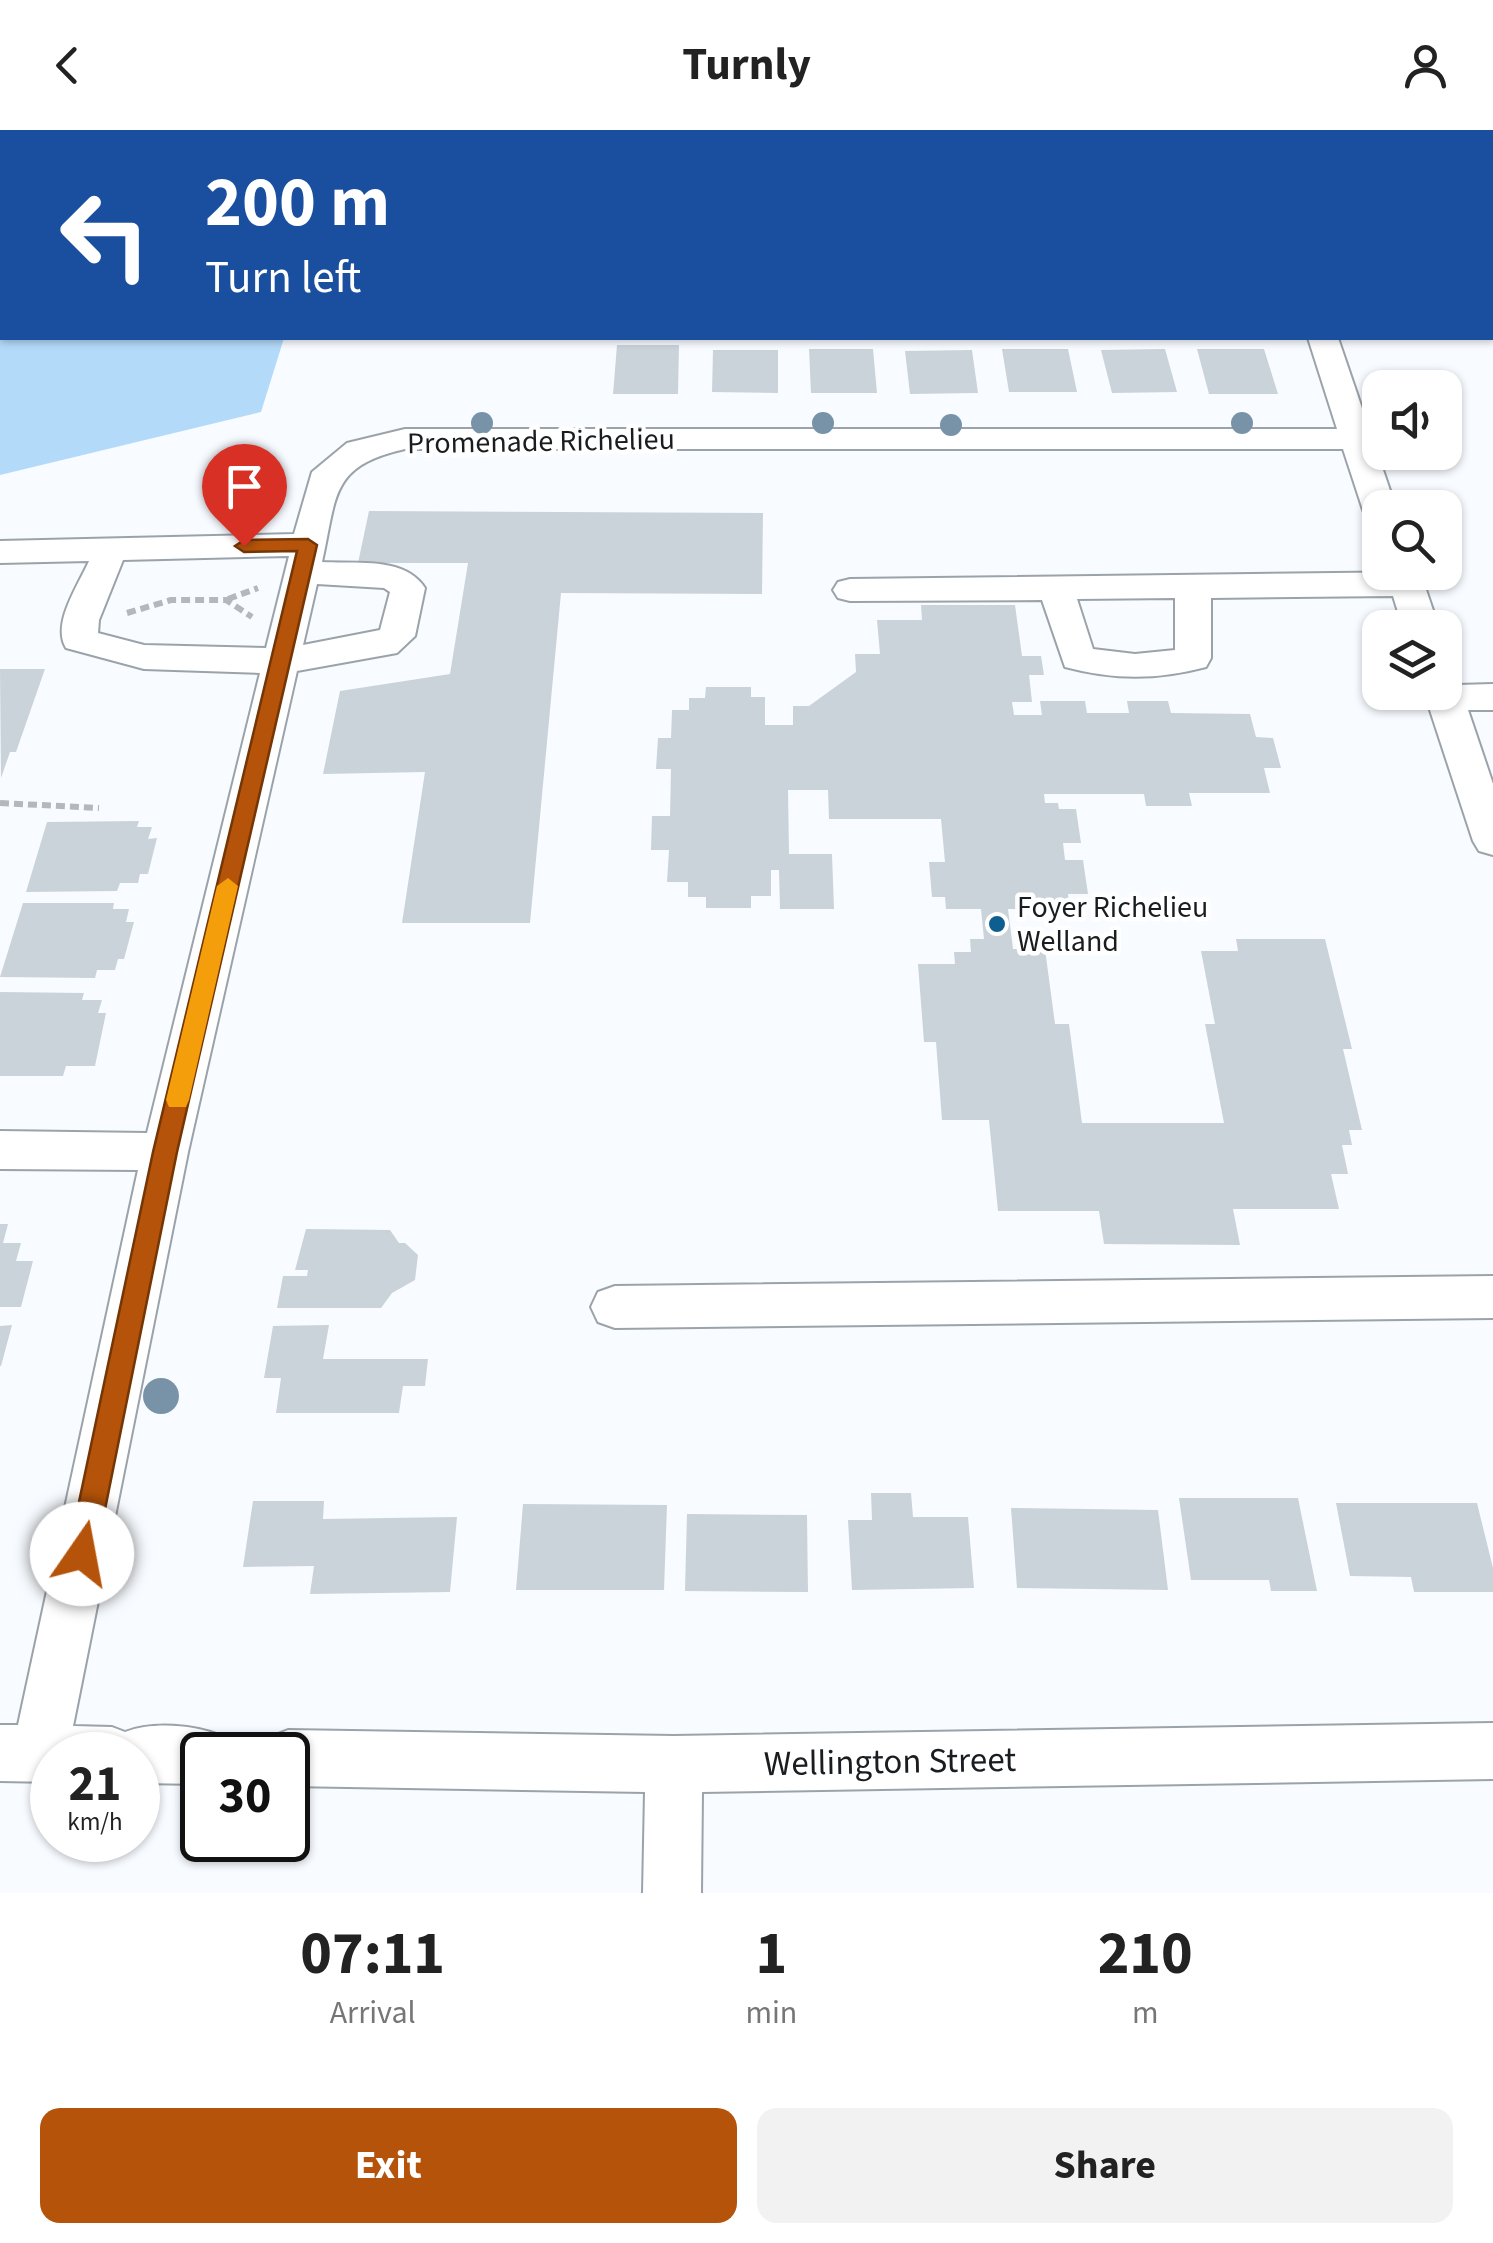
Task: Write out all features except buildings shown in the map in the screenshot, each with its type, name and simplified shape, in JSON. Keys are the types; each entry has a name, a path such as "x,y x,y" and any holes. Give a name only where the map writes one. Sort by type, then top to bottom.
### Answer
{"street":[{"path":"1324,340 1373,490"},
{"name":"Promenade Richelieu","path":"20,1754 324,478 358,450 405,439 1356,440"},
{"path":"0,552 110,551 304,558 392,577 408,588 397,636 384,645 144,657 79,640 81,620 110,551"},
{"path":"850,590 1193,587 1362,580"},
{"path":"1056,588 1078,658 1114,667 1163,667 1193,658 1193,587"},
{"path":"1462,696 1493,697"},
{"path":"1448,710 1493,841"},
{"path":"0,1150 165,1152"},
{"path":"615,1307 1493,1297"},
{"name":"Wellington Street","path":"310,1758 674,1764 1493,1752"},
{"path":"672,1893 674,1764"}],"path":[{"path":"81,620 124,614 171,600 226,600 282,650"},
{"path":"0,802 99,808"}],"shaded area":[{"path":"0,340 283,340 261,412 0,475"}],"slow traffic":[{"path":"177,1100 228,886"}],"place":[{"name":"Foyer Richelieu Welland","path":"997,924"}],"route":[{"path":"82,1554 165,1152 308,545 244,546"}]}
